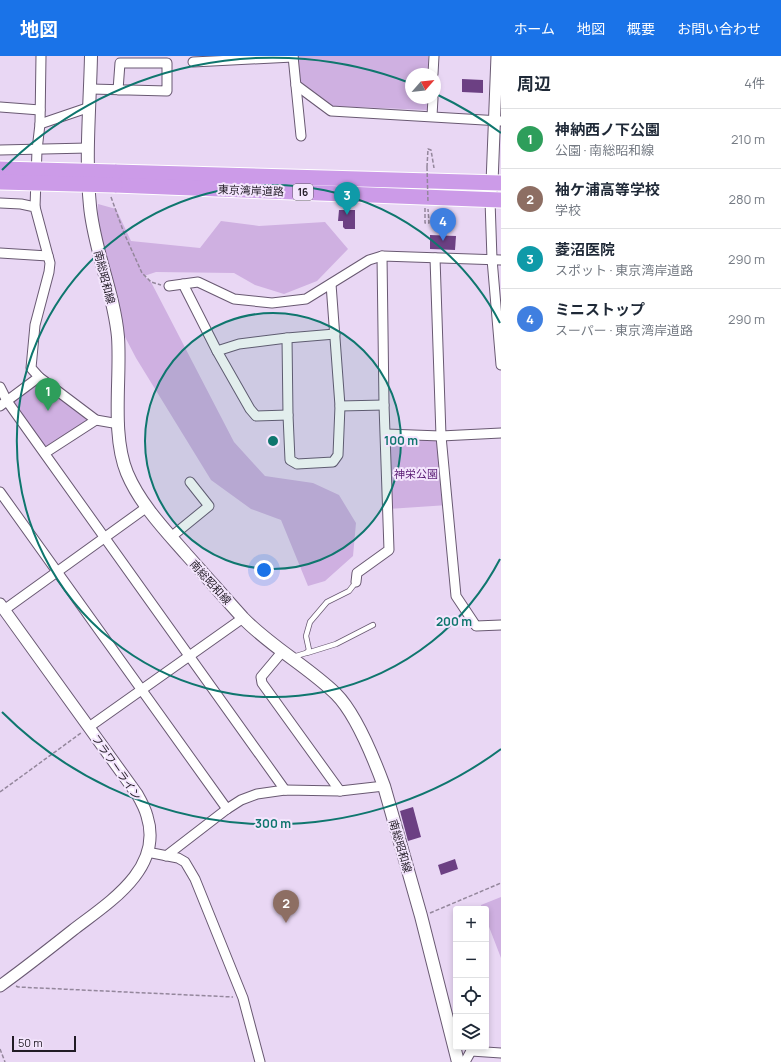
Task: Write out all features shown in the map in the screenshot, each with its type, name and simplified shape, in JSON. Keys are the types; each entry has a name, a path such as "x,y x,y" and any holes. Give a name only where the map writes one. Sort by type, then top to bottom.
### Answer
{"highway":[{"name":"東京湾岸道路","path":"0,169 115,178 496,200"},
{"name":"東京湾岸道路","path":"0,182 115,178 497,183"}],"main road":[{"name":"南総昭和線","path":"92,56 88,148 90,205 92,225 116,322 118,342 120,445 127,473 147,507 171,537 243,618 256,631 286,655 321,680 337,694 349,709 378,768 384,786 421,916 458,1062"}],"street":[{"path":"41,56 40,124 37,150 35,207 50,263 35,325 31,368 39,377 96,420 119,424"},
{"path":"433,68 434,56"},
{"path":"496,56 498,121 496,260 501,365"},
{"path":"193,62 239,58 293,57 300,136"},
{"path":"91,89 118,90 167,91 167,63 120,63 118,90"},
{"path":"296,85 331,111 498,121"},
{"path":"432,104 432,116"},
{"path":"0,107 40,110"},
{"path":"40,124 90,108"},
{"path":"0,150 88,148"},
{"path":"0,204 21,204 35,207"},
{"path":"0,253 48,256"},
{"path":"169,286 198,282 234,299 272,303 306,299 369,260 382,256 496,260"},
{"path":"356,582 357,573 389,550 384,405 382,256"},
{"path":"435,258 441,436 456,596 476,626 501,625"},
{"path":"183,284 217,351 250,409 256,416 288,415"},
{"path":"287,338 290,460 297,464 333,462 338,455 340,406 331,284"},
{"path":"217,351 239,344 335,334"},
{"path":"4,404 39,377"},
{"path":"0,388 4,404 45,453 285,790"},
{"path":"340,406 384,405"},
{"path":"45,453 96,420"},
{"path":"386,434 441,436 501,433"},
{"path":"171,537 209,506 190,482"},
{"path":"0,492 227,809"},
{"path":"2,607 57,572 147,507"},
{"name":"フラワーライン","path":"2,607 137,794 148,817 150,832 147,852 143,864 137,875 120,894 4,983"},
{"path":"89,727 243,618"},
{"path":"286,655 261,677 262,683 340,791"},
{"path":"166,856 227,809 241,800 257,794 285,790 340,791 384,786"},
{"path":"147,852 178,858 185,862 195,879 243,998 260,1062"},
{"path":"465,1062 470,1050"},
{"path":"478,1050 501,1053"}],"lane":[{"path":"306,654 309,650 306,636 310,622 328,602 349,591 356,582"},
{"path":"286,655 306,654 336,644 372,625"}],"path":[{"path":"424,204 425,223 429,223 427,167 428,149 431,150 434,168"},
{"path":"112,201 124,233 142,273 151,282 169,286"},
{"path":"0,792 89,727"},
{"path":"421,916 501,883"},
{"path":"4,983 18,987 243,998"},
{"path":"0,1049 5,1062"}],"green space":[{"path":"297,56 428,56 428,68 405,68 405,104 427,104 427,110 333,106 301,82"},
{"path":"98,204 116,209 131,241 200,248 221,221 259,226 325,222 348,249 317,281 284,294 255,285 234,273 156,272 144,276 151,282 234,442 265,476 313,483 339,495 356,523 353,556 325,581 308,586 281,520 251,509 211,480 136,358 124,335 96,241"},
{"path":"39,381 90,419 46,448 12,402"},
{"name":"神栄公園","path":"386,435 441,436 448,505 388,509"},
{"path":"501,897 501,958 489,927 489,906 481,905"}],"building":[{"path":"462,79 483,80 483,93 462,92"},
{"path":"339,210 355,210 355,229 345,229 343,227 343,221 338,221"},
{"path":"430,235 456,236 455,250 430,249"},
{"path":"413,807 421,837 408,841 400,811"},
{"path":"455,859 458,869 441,875 438,865"}],"place":[{"name":"菱沼医院","path":"347,215"},
{"name":"ミニストップ","path":"443,241"},
{"name":"神納西ノ下公園","path":"48,411"},
{"name":"袖ケ浦高等学校","path":"286,923"}]}
